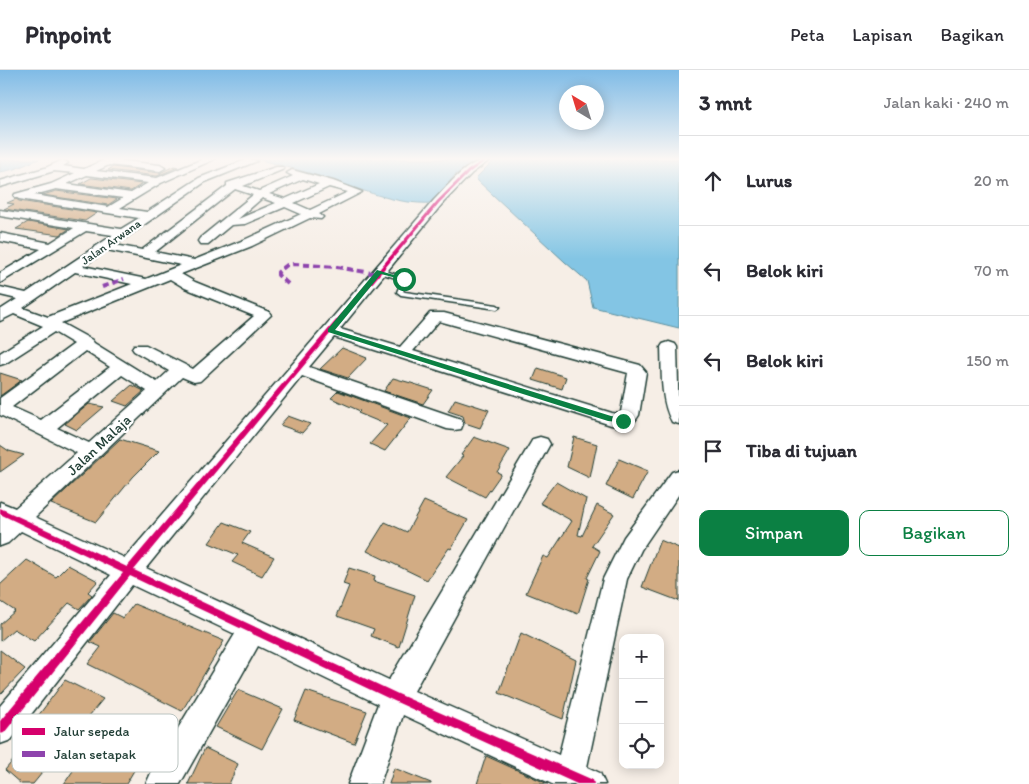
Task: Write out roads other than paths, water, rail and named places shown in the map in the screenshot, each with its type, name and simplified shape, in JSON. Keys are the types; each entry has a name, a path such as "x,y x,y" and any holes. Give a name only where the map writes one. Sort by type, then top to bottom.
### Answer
{"street":[{"path":"31,192 14,197 148,216"},
{"path":"104,192 133,196"},
{"path":"110,210 139,192"},
{"name":"Jalan Arwana","path":"6,313 184,192"},
{"path":"144,254 225,192"},
{"path":"252,192 284,202 323,220"},
{"path":"196,240 229,221 260,195 266,192"},
{"path":"229,221 241,222 307,192"},
{"path":"0,360 51,324 237,247 357,192"},
{"path":"12,714 128,572 446,192"},
{"path":"0,213 122,233"},
{"path":"0,222 13,216"},
{"path":"0,279 84,227"},
{"path":"170,234 237,247"},
{"path":"0,237 52,247"},
{"path":"104,246 194,264"},
{"path":"0,261 22,266"},
{"path":"73,268 148,283"},
{"path":"140,348 192,377 196,376 264,315 196,288 171,274"},
{"path":"0,291 30,298"},
{"path":"6,313 51,324 86,343 158,390"},
{"path":"331,331 620,421 630,415 638,372 634,369 437,316 431,320 403,352"},
{"path":"86,343 0,408 91,452"},
{"path":"669,346 679,418"},
{"path":"44,428 121,367"},
{"path":"297,369 454,424"},
{"name":"Jalan Malaja","path":"6,523 91,452 180,370"},
{"path":"364,784 395,697 540,444"},
{"path":"6,523 128,572 575,781 616,579 632,544 679,478"},
{"path":"178,757 252,630"},
{"path":"0,729 12,714"},
{"path":"162,784 169,772"}],"lane":[{"path":"379,272 405,279 400,292 402,294 497,307"}],"water":[{"path":"367,192 441,192 432,203 405,202"},
{"path":"490,192 679,192 679,328 593,307 587,281"}]}
